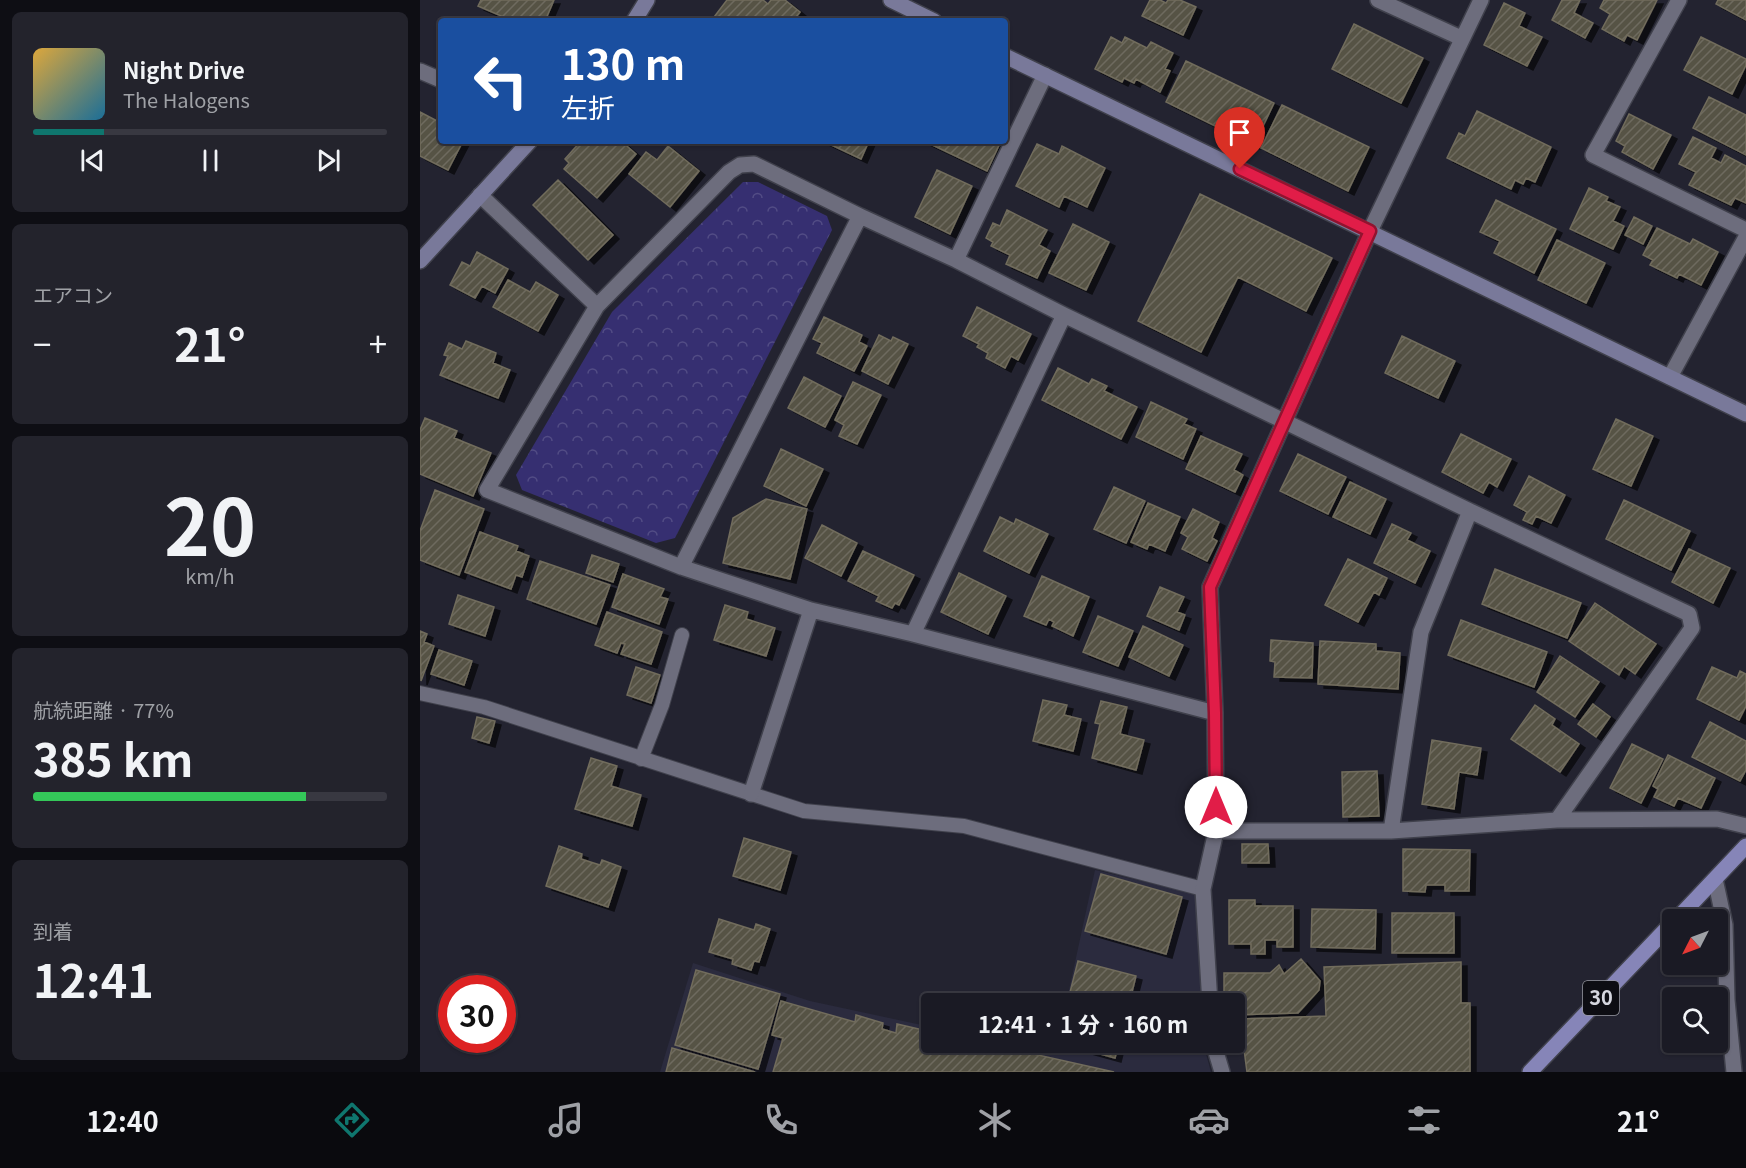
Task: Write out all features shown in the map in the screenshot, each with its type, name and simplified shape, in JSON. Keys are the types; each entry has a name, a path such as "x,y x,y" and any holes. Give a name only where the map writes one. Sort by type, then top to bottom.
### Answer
{"main road":[{"path":"1686,909 1746,846"},
{"name":"30","path":"1530,1072 1662,933"}],"street":[{"path":"636,18 647,0"},
{"path":"891,0 928,18"},
{"path":"1378,0 1461,38"},
{"path":"1209,993 1203,889 1216,831 1215,713 1210,587 1370,231 1481,0"},
{"path":"1679,0 1593,155 1746,230"},
{"path":"1008,57 1746,414"},
{"path":"420,71 438,79"},
{"path":"956,260 1045,75"},
{"path":"420,261 527,144"},
{"path":"1215,713 913,634 811,610 681,567 487,490 597,306 729,172 740,165 754,165 956,260 1064,315 1470,511 1689,614 1692,628 1557,820"},
{"path":"480,195 597,306"},
{"path":"681,567 860,216"},
{"path":"1670,377 1746,237"},
{"path":"913,634 1064,315"},
{"path":"1391,831 1421,632 1470,511"},
{"path":"751,795 811,610"},
{"path":"1216,831 1391,831 1557,820 1717,819 1746,826"},
{"path":"1714,879 1725,925 1726,1000 1734,1072"},
{"path":"1216,1053 1222,1072"}],"lane":[{"path":"641,759 662,705 682,635"},
{"path":"420,693 484,707 804,811 964,826 1203,889"}],"shaded area":[{"path":"1095,870 1196,894 1201,993 1068,993"},
{"path":"693,963 810,1001 921,1025 921,1053 1206,1053 1211,1072 660,1072"}],"green space":[{"path":"743,182 758,182 827,216 832,230 675,538 656,543 522,490 516,475 612,312"}],"building":[{"path":"481,0 554,0 546,18 506,18 478,6"},
{"path":"727,0 763,0 768,4 771,0 785,0 800,12 795,18 713,18"},
{"path":"1150,0 1160,0 1166,3 1168,0 1180,0 1196,7 1183,35 1142,16"},
{"path":"1562,0 1580,0 1574,13 1593,23 1585,38 1552,20"},
{"path":"1604,0 1657,0 1637,40 1627,35 1624,41 1602,29 1610,14 1600,8"},
{"path":"1718,0 1746,0 1746,20 1716,4"},
{"path":"1504,3 1525,13 1519,26 1542,37 1527,66 1484,45"},
{"path":"1354,24 1423,58 1401,103 1332,69"},
{"path":"1111,37 1122,43 1125,37 1147,48 1151,42 1173,53 1165,69 1170,71 1160,92 1136,79 1134,83 1124,78 1122,82 1095,69"},
{"path":"1701,37 1746,59 1746,65 1732,94 1684,70"},
{"path":"1186,61 1274,103 1254,145 1166,102"},
{"path":"1709,97 1746,115 1746,155 1693,128"},
{"path":"1282,105 1369,147 1348,191 1261,148"},
{"path":"1477,111 1551,147 1535,182 1526,178 1523,184 1515,180 1511,189 1447,158 1459,133 1465,136"},
{"path":"420,112 438,121 438,144 461,144 448,170 420,156"},
{"path":"1629,114 1671,135 1653,169 1622,152 1625,146 1616,141"},
{"path":"1693,137 1716,148 1711,158 1721,163 1725,155 1746,166 1746,203 1735,198 1731,205 1689,185 1696,172 1679,164"},
{"path":"578,144 624,144 636,154 597,198 564,169 569,163 565,159"},
{"path":"829,144 868,144 861,159"},
{"path":"930,144 1000,144 987,171"},
{"path":"1037,144 1059,154 1062,146 1105,168 1087,207 1064,196 1059,207 1016,186"},
{"path":"668,146 699,171 670,207 629,174 646,152 657,160"},
{"path":"937,170 972,186 950,234 915,217"},
{"path":"558,180 613,235 588,260 533,205"},
{"path":"1589,188 1608,197 1606,201 1620,207 1613,221 1624,226 1613,249 1570,229"},
{"path":"1200,194 1332,258 1306,311 1238,277 1201,352 1138,321"},
{"path":"1496,200 1556,229 1534,273 1494,253 1500,241 1480,232"},
{"path":"1007,210 1047,230 1039,245 1050,251 1037,278 1006,264 1010,255 991,246 993,242 986,238 993,223 1000,226"},
{"path":"1634,217 1652,226 1643,244 1625,235"},
{"path":"1073,224 1109,242 1086,290 1049,273"},
{"path":"1657,228 1690,244 1693,239 1718,252 1701,285 1679,274 1677,278 1650,265 1653,260 1643,255"},
{"path":"1557,240 1605,263 1586,303 1538,280"},
{"path":"477,252 508,269 495,293 482,286 475,298 450,285 462,262 470,266"},
{"path":"508,280 530,292 536,282 558,295 538,331 493,307"},
{"path":"977,307 1031,334 1018,360 1011,356 1005,368 986,358 988,353 977,347 979,344 963,336"},
{"path":"824,317 862,335 859,342 867,346 854,371 817,353 822,343 813,339"},
{"path":"879,335 891,341 893,337 908,344 888,384 862,371"},
{"path":"1402,336 1455,361 1438,398 1385,373"},
{"path":"466,341 496,353 493,363 510,370 498,398 440,375 448,356 444,355 449,343 462,349"},
{"path":"1058,368 1089,384 1092,379 1107,386 1104,391 1137,407 1121,439 1042,400"},
{"path":"804,377 841,396 825,427 788,408"},
{"path":"853,382 881,395 857,444 839,436 844,425 835,420"},
{"path":"1151,402 1187,419 1184,424 1196,429 1183,459 1136,437"},
{"path":"425,418 457,431 454,438 491,453 473,496 420,474 420,430"},
{"path":"1616,419 1653,436 1631,486 1593,469"},
{"path":"1461,434 1511,459 1497,487 1489,482 1483,493 1442,472"},
{"path":"1201,436 1242,454 1234,470 1243,475 1235,492 1186,469"},
{"path":"781,449 823,469 806,506 764,486"},
{"path":"1298,454 1346,477 1328,514 1280,491"},
{"path":"1529,476 1565,495 1551,523 1536,516 1532,524 1523,520 1527,512 1514,505"},
{"path":"1350,482 1386,499 1370,534 1333,517"},
{"path":"1114,487 1145,501 1126,543 1094,529"},
{"path":"435,490 484,509 459,575 420,560 420,531"},
{"path":"766,499 807,509 790,579 723,563 733,518"},
{"path":"1624,500 1690,531 1671,570 1606,539"},
{"path":"1148,503 1180,517 1165,551 1149,544 1147,549 1131,542"},
{"path":"1193,509 1219,522 1212,538 1217,541 1207,561 1182,549 1188,537 1181,533"},
{"path":"1000,517 1014,524 1016,519 1048,534 1029,573 984,551"},
{"path":"1392,524 1411,533 1407,540 1430,551 1415,583 1374,563"},
{"path":"822,525 857,543 841,576 805,558"},
{"path":"480,532 518,546 516,551 529,556 522,577 516,575 511,589 465,572"},
{"path":"1689,549 1730,568 1713,603 1672,582"},
{"path":"863,551 914,575 899,605 895,603 892,608 876,601 879,596 848,581"},
{"path":"592,555 619,564 613,582 586,573"},
{"path":"1348,559 1387,578 1379,595 1374,592 1358,622 1325,605"},
{"path":"540,561 610,585 596,624 527,599"},
{"path":"1495,569 1581,603 1567,638 1482,604"},
{"path":"959,573 1006,596 988,634 941,612"},
{"path":"623,574 664,589 660,597 668,599 659,624 612,607"},
{"path":"1042,576 1089,597 1073,636 1052,626 1054,622 1049,619 1046,625 1024,616"},
{"path":"1160,587 1184,597 1177,612 1185,615 1179,630 1147,616"},
{"path":"458,595 494,607 485,636 449,624"},
{"path":"1595,603 1656,644 1635,674 1624,666 1619,675 1569,641"},
{"path":"725,605 748,612 746,619 775,628 766,656 714,640"},
{"path":"607,612 662,632 651,664 621,654 625,644 621,643 617,653 595,645"},
{"path":"1098,616 1133,631 1118,666 1083,652"},
{"path":"1461,620 1547,652 1534,687 1448,655"},
{"path":"1143,626 1183,645 1169,676 1129,657"},
{"path":"420,631 427,634 424,642 434,646 421,681"},
{"path":"1271,640 1313,643 1312,678 1274,677 1275,662 1270,661"},
{"path":"1320,641 1376,644 1376,651 1400,653 1398,689 1318,684"},
{"path":"439,650 472,661 464,685 431,674"},
{"path":"1560,656 1599,682 1575,717 1537,692"},
{"path":"636,667 660,675 651,703 627,695"},
{"path":"1712,667 1737,678 1740,671 1746,674 1746,706 1739,720 1697,699"},
{"path":"1043,700 1067,705 1064,715 1081,719 1073,751 1033,741"},
{"path":"1101,701 1127,707 1120,734 1144,740 1136,770 1092,758 1100,724 1095,723"},
{"path":"1593,704 1610,717 1596,737 1578,724"},
{"path":"1535,705 1555,719 1552,725 1579,744 1560,772 1511,739"},
{"path":"477,717 495,721 489,743 472,738"},
{"path":"1710,722 1746,741 1746,770 1740,781 1692,757"},
{"path":"1432,740 1481,748 1477,775 1459,772 1454,809 1422,804"},
{"path":"1632,744 1663,759 1641,803 1610,788"},
{"path":"1668,755 1715,778 1701,808 1678,798 1674,806 1654,797 1658,789 1653,786"},
{"path":"591,758 617,766 611,786 641,795 632,826 575,809"},
{"path":"1377,771 1379,816 1343,817 1342,772"},
{"path":"744,838 791,852 780,890 733,876"},
{"path":"1242,844 1268,844 1269,863 1242,863"},
{"path":"559,846 582,854 581,859 600,865 602,860 621,867 608,907 546,886"},
{"path":"1403,849 1470,850 1469,891 1445,891 1445,885 1426,885 1425,892 1403,891"},
{"path":"1101,874 1182,897 1166,954 1085,931"},
{"path":"1229,900 1255,900 1255,906 1293,906 1293,947 1277,947 1277,940 1265,940 1265,954 1251,954 1251,944 1229,944"},
{"path":"1312,909 1376,910 1375,949 1311,947"},
{"path":"1392,913 1454,913 1454,953 1392,953"},
{"path":"719,919 754,930 756,924 770,929 759,962 754,961 751,970 732,964 733,959 709,952"},
{"path":"1301,959 1320,981 1319,990 1298,1013 1245,1015 1245,993 1224,993 1224,973 1270,973 1279,965 1284,974"},
{"path":"1078,961 1136,976 1132,993 1070,993"},
{"path":"1461,962 1461,1003 1470,1003 1470,1072 1247,1072 1245,1019 1326,1016 1324,967"},
{"path":"696,970 780,994 758,1069 675,1045"},
{"path":"781,1001 855,1022 856,1015 883,1023 882,1029 896,1033 897,1024 921,1029 921,1053 1029,1053 1114,1072 773,1072 783,1038 772,1035"},
{"path":"672,1048 755,1072 666,1072"},
{"path":"1097,1053 1116,1053 1115,1058"}],"route":[{"path":"1216,807 1210,587 1370,231 1240,169"}]}
